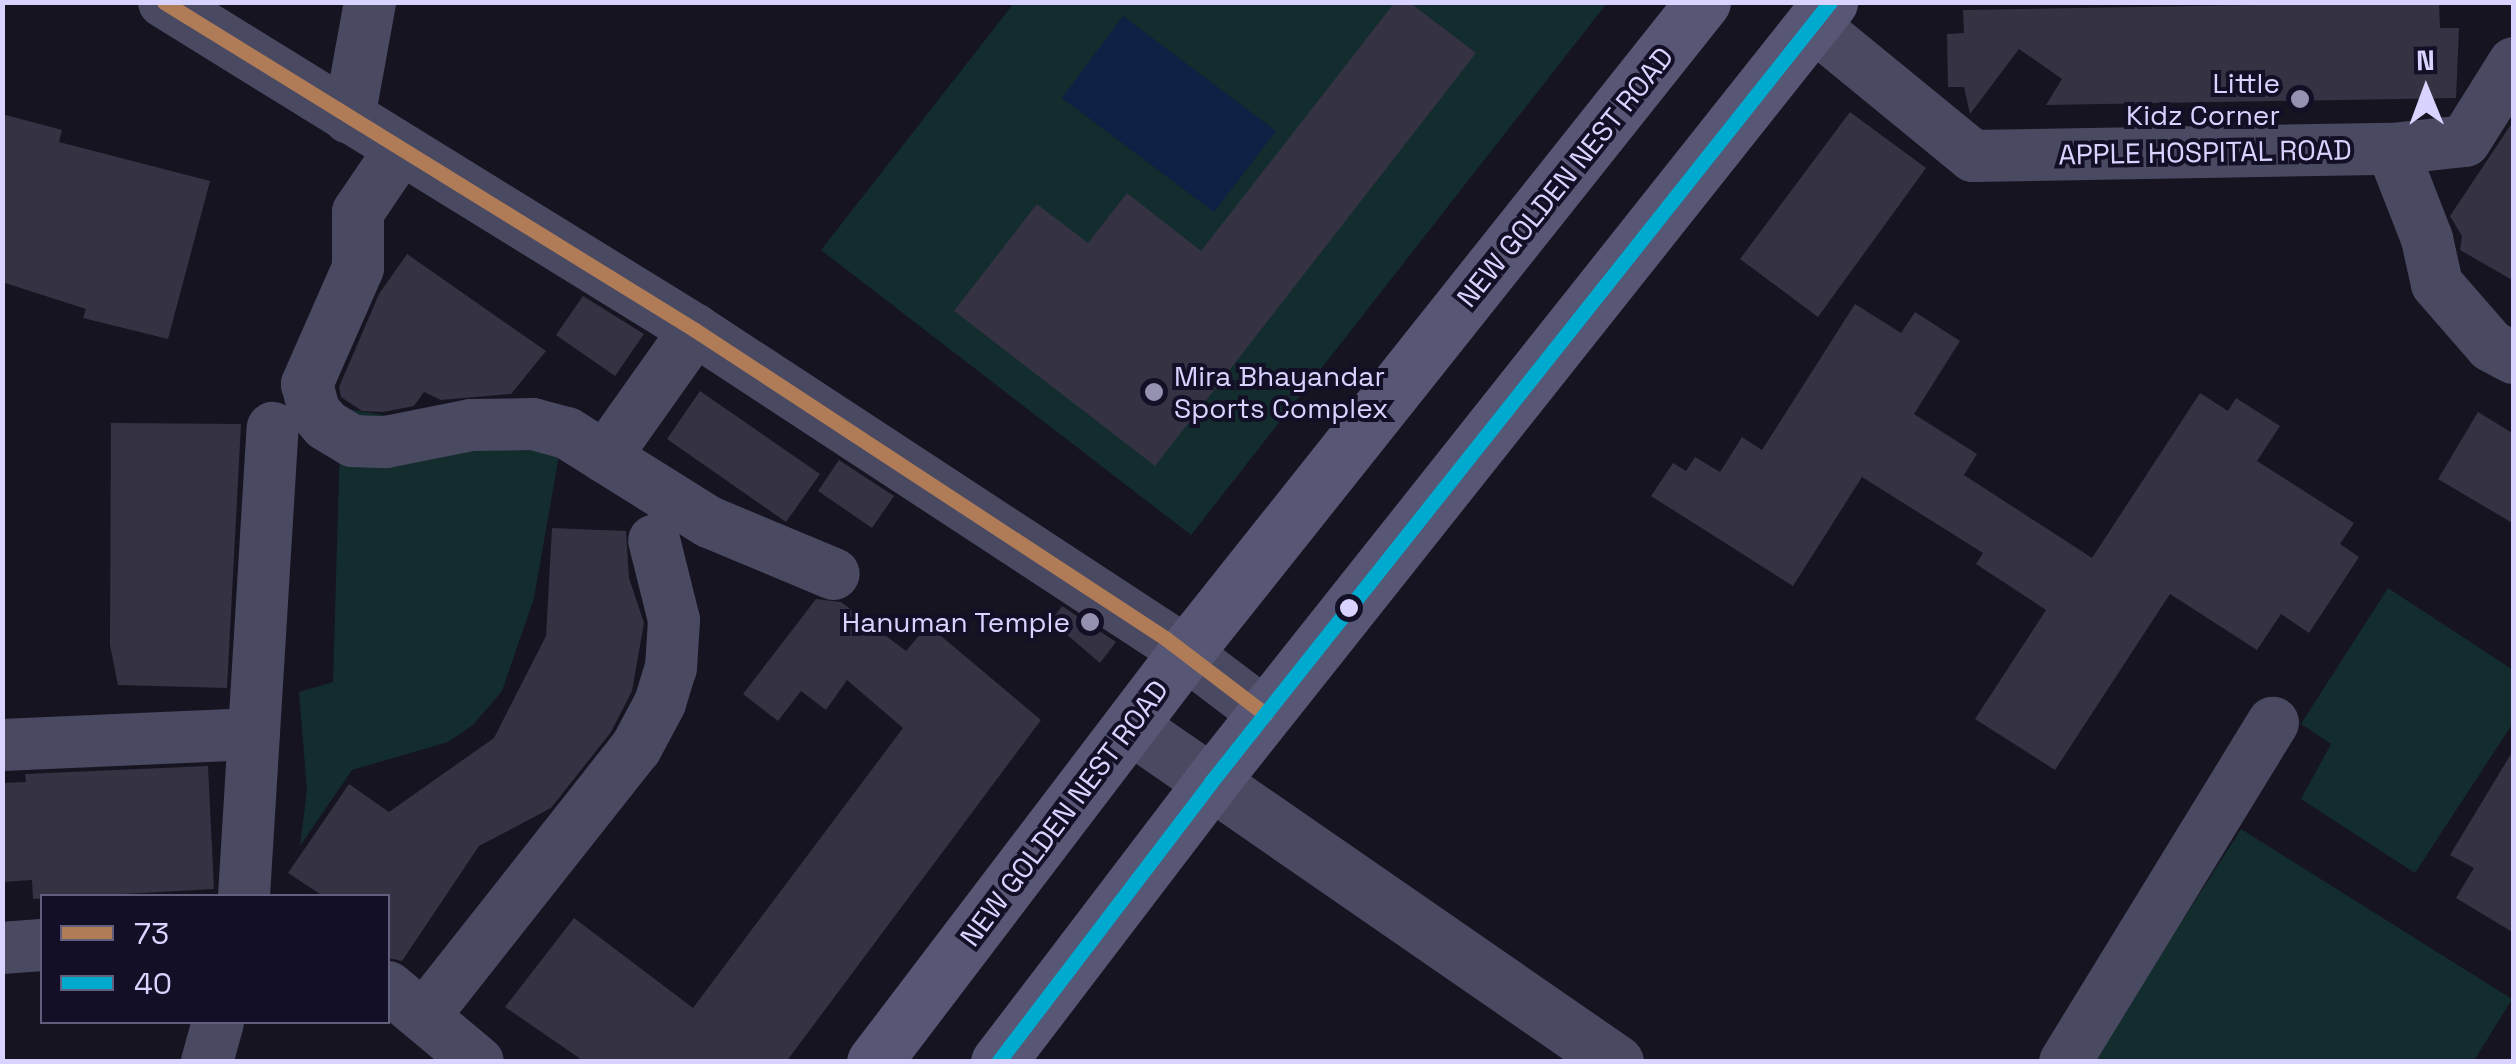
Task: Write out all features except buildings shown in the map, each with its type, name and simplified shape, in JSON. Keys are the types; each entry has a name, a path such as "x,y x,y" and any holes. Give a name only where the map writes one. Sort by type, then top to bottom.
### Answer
{"main road":[{"name":"NEW GOLDEN NEST ROAD","path":"874,1062 1185,653 1704,2"},
{"path":"998,1062 1210,782 1822,14"}],"street":[{"path":"164,2 695,330 1185,653 1264,714"},
{"path":"348,118 370,2"},
{"name":"APPLE HOSPITAL ROAD","path":"1822,14 1973,156 2392,149 2428,238 2438,284 2491,346 2514,358"},
{"path":"2392,149 2465,141 2514,63"},
{"path":"400,150 358,212 358,268 307,384 314,411 353,440 386,442 471,425 533,424 568,433 710,522 834,574"},
{"path":"606,457 695,330"},
{"path":"244,894 272,428"},
{"path":"478,1062 406,1001 636,748 660,704 671,668 674,620 654,540"},
{"path":"2065,1062 2273,723"},
{"path":"1130,726 1616,1062"},
{"path":"2,744 254,734"},
{"path":"2,948 40,945"},
{"path":"207,1062 217,1024"}],"green space":[{"name":"Mira Bhayandar Sports Complex","path":"1014,3 1607,3 1191,535 821,250"},
{"path":"341,408 561,444 534,598 502,691 473,725 448,742 352,770 300,846 307,790 299,692 333,682"},
{"path":"2388,588 2513,670 2513,723 2415,873 2301,799 2331,744 2301,724"},
{"path":"2241,829 2512,999 2474,1061 2092,1062"}],"water":[{"path":"1123,16 1276,131 1214,212 1062,98"}],"transit line":[{"name":"73","path":"164,2 695,330 1165,638 1265,714"},
{"name":"40","path":"998,1062 1211,782 1830,2"}],"place":[{"name":"Little Kidz Corner","path":"2300,99"},
{"name":"Mira Bhayandar Sports Complex","path":"1154,392"},
{"name":"Hanuman Temple","path":"1090,622"}]}
